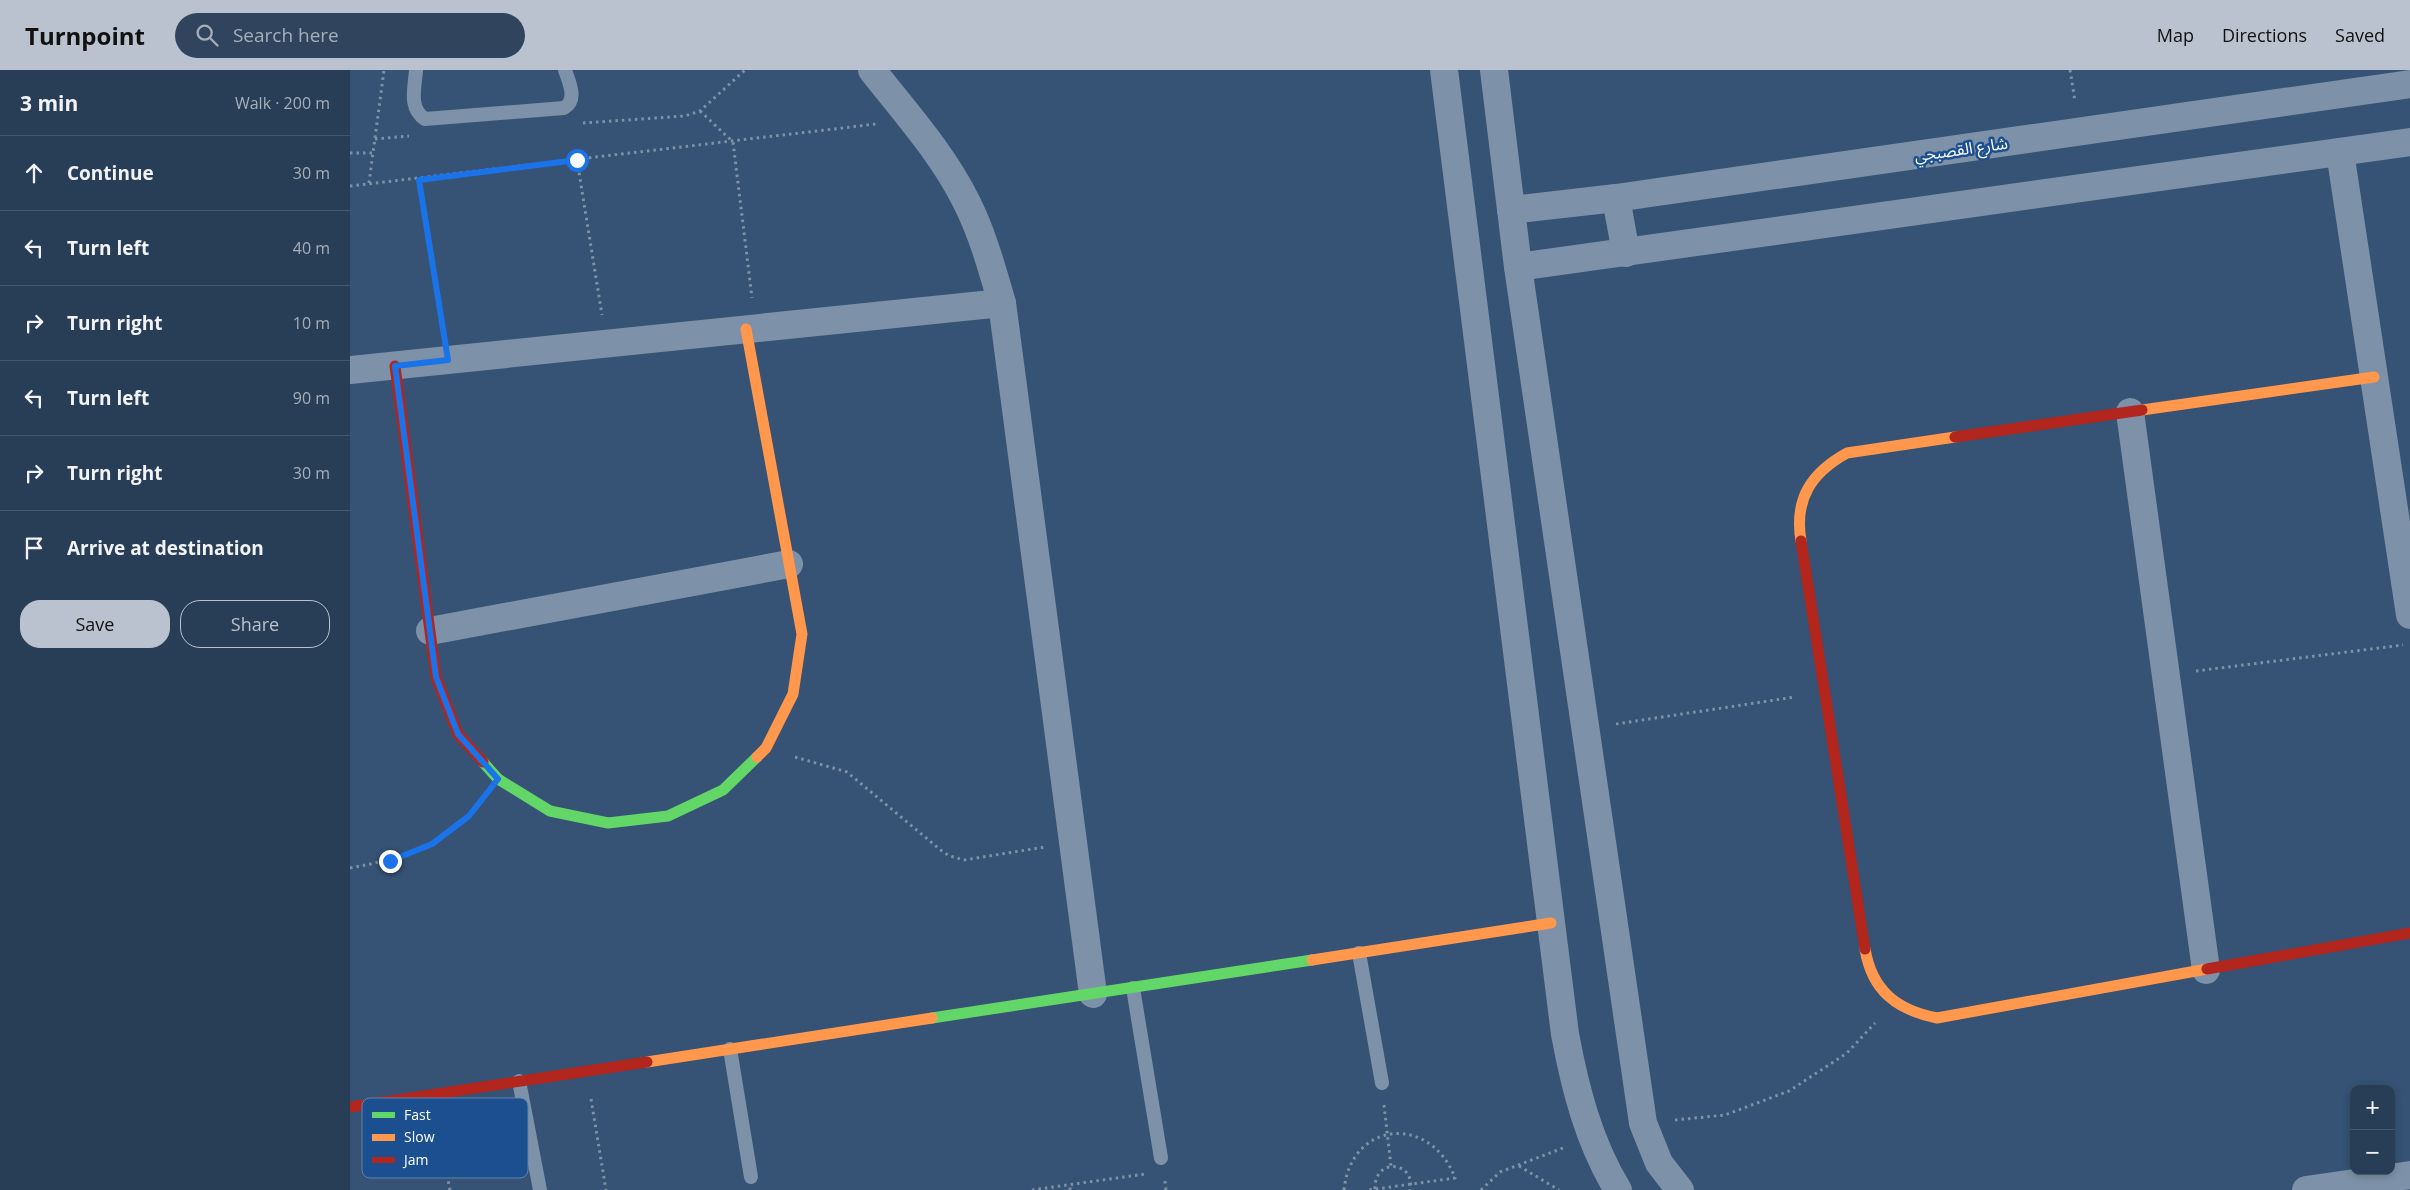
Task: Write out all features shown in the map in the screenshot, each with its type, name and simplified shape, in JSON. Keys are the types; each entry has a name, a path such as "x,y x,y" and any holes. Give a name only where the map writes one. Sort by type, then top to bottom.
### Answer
{"street":[{"path":"872,70 939,156 967,202 987,252 1002,303 1093,994"},
{"path":"1444,70 1570,1064 1592,1136 1604,1167 1618,1190"},
{"path":"1494,70 1518,267 1643,1123 1660,1163 1680,1190"},
{"name":"شارع القصبجي","path":"1511,210 1616,198 2410,84"},
{"path":"1518,267 2410,142"},
{"path":"2340,152 2410,615"},
{"path":"1616,198 1626,253"},
{"path":"350,370 1002,303"},
{"path":"395,366 436,677 458,734 498,779 550,810 608,823 668,816 723,790 766,748 793,694 802,634 751,329"},
{"path":"2374,377 1847,453 1828,462 1814,476 1803,494 1799,515 1800,535 1868,966 1878,987 1894,1003 1914,1014 1937,1018 2410,933"},
{"path":"2130,412 2206,970"},
{"path":"430,631 789,564"},
{"path":"412,1098 1551,923"},
{"path":"2306,1190 2410,1175"}],"lane":[{"path":"416,70 413,102 417,112 425,119 564,108 570,104 572,98 565,70"},
{"path":"1358,953 1382,1083"},
{"path":"1133,988 1161,1158"},
{"path":"730,1049 751,1177"},
{"path":"519,1081 522,1098"},
{"path":"528,1128 540,1190"}],"path":[{"path":"369,184 384,70"},
{"path":"700,111 733,142 751,329"},
{"path":"350,186 419,180 911,119"},
{"path":"350,153 372,153"},
{"path":"577,160 606,344"},
{"path":"419,180 448,360"},
{"path":"2166,675 2410,644"},
{"path":"1585,728 1825,692"},
{"path":"766,748 847,772 943,852 957,859 964,860 1073,843"},
{"path":"350,868 390,861 432,844 469,816 498,779"},
{"path":"1643,1123 1724,1115 1789,1092 1847,1053 1894,1003"},
{"path":"1382,1083 1391,1166"},
{"path":"589,1090 606,1190"},
{"path":"1344,1190 1350,1162 1372,1140 1387,1134 1417,1136 1430,1143 1441,1152 1450,1164 1455,1178 1368,1190"},
{"path":"1481,1190 1494,1176 1592,1136"},
{"path":"1391,1166 1406,1171 1412,1184 1410,1190"},
{"path":"1375,1190 1378,1174 1391,1166"},
{"path":"1519,1166 1559,1190"},
{"path":"1032,1190 1154,1173"},
{"path":"1070,1184 1070,1190"}],"traffic: fast":[{"path":"483,762 498,779 550,811 608,823 668,816 723,790 757,757"},
{"path":"932,1018 1312,960"}],"traffic: slow":[{"path":"746,329 802,634 793,694 766,748 757,757"},
{"path":"2142,410 2374,377"},
{"path":"1801,541 1799,526 1803,500 1815,479 1834,461 1847,453 1955,437"},
{"path":"1312,960 1551,923"},
{"path":"1865,949 1868,964 1874,976 1880,987 1889,996 1898,1004 1910,1010 1937,1018 2207,969"},
{"path":"647,1062 932,1018"}],"traffic: jam":[{"path":"395,366 436,677 458,734 483,762"},
{"path":"1955,437 2142,410"},
{"path":"1801,541 1865,949"},
{"path":"2207,969 2410,933"},
{"path":"409,1098 647,1062"},
{"path":"350,1107 362,1105"}],"route":[{"path":"390,861 432,844 469,816 498,779 458,734 436,677 395,366 448,360 419,180 577,160"}]}
